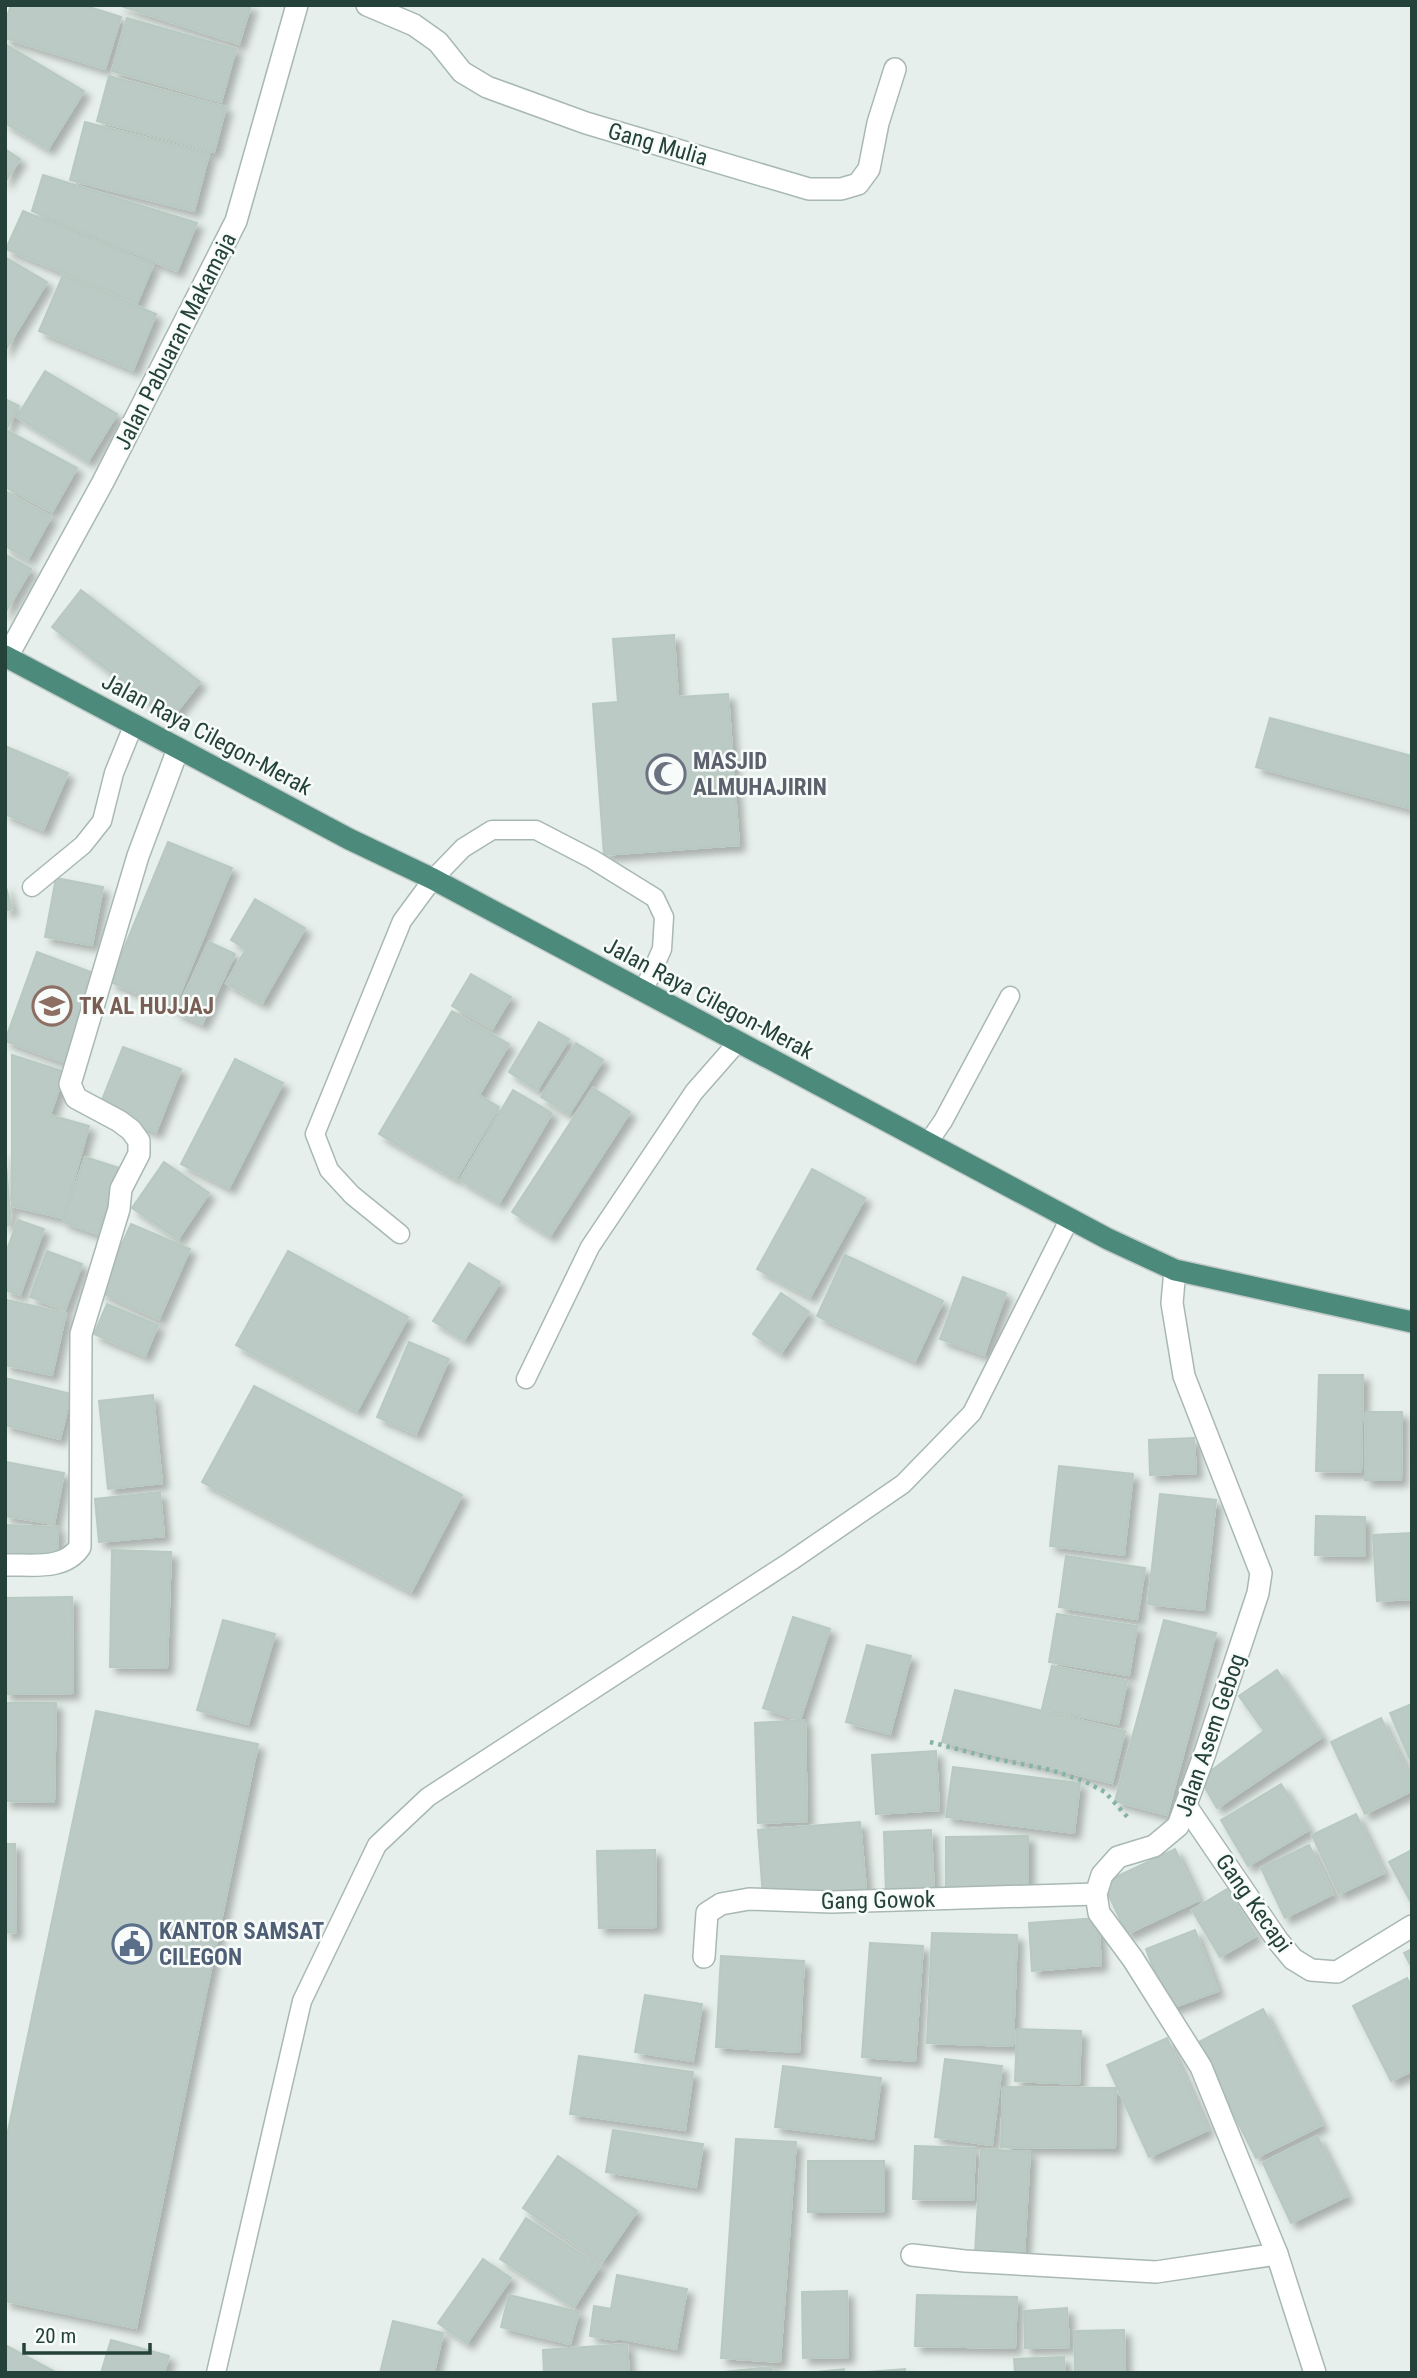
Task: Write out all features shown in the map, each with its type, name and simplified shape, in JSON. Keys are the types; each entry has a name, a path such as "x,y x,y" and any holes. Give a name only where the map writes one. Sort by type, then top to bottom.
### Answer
{"highway":[{"name":"Jalan Raya Cilegon-Merak","path":"6,657 349,839 433,879 1069,1220 1175,1270 1412,1322"}],"street":[{"name":"Jalan Pabuaran Makamaja","path":"6,657 103,482 236,221 297,5"},
{"name":"Gang Mulia","path":"367,5 414,25 438,42 462,72 487,87 586,123 809,190 841,189 858,184 869,169 878,124 895,69"},
{"path":"5,1565 60,1563 74,1556 80,1547 81,1334 119,1209 121,1189 139,1154 139,1141 131,1130 119,1121 76,1098 71,1084 138,856 178,749"},
{"name":"Jalan Asem Gebog","path":"1096,1894 1102,1875 1118,1857 1154,1846 1178,1826 1258,1593 1261,1573 1184,1376 1172,1303 1175,1270"},
{"name":"Gang Kecapi","path":"1186,1806 1278,1941 1293,1959 1311,1970 1337,1972 1412,1926"},
{"path":"1096,1894 1099,1913 1133,1959 1201,2067 1278,2254 1315,2373"},
{"name":"Gang Gowok","path":"704,1957 707,1913 721,1904 749,1899 832,1902 1096,1894"},
{"path":"912,2255 965,2261 1156,2272 1278,2254"}],"lane":[{"path":"32,887 83,845 102,821 114,773 134,724"},
{"path":"400,1234 352,1195 329,1170 314,1134 402,921 433,879 463,848 492,830 536,830 592,859 655,898 664,917 663,949 643,992"},
{"path":"927,1144 943,1121 1010,996"},
{"path":"526,1379 590,1247 694,1092 737,1043"},
{"path":"216,2373 302,2001 377,1845 428,1797 791,1562 903,1484 972,1413 1069,1220"}],"path":[{"path":"930,1742 1051,1770 1084,1781 1105,1792 1154,1846"}],"building":[{"path":"11,5 83,5 121,17 105,69 5,38 5,23"},
{"path":"118,5 251,5 239,44"},
{"path":"127,18 236,49 221,102 112,71"},
{"path":"5,44 84,91 48,149 5,123"},
{"path":"109,76 226,107 214,152 97,121"},
{"path":"85,122 209,154 194,211 70,180"},
{"path":"5,149 20,159 5,182"},
{"path":"43,175 197,223 177,271 32,211"},
{"path":"23,211 153,265 137,303 6,249"},
{"path":"5,257 47,282 5,351"},
{"path":"63,275 156,314 133,370 39,331"},
{"path":"45,371 117,414 88,461 17,417"},
{"path":"5,399 19,406 6,430 77,468 52,512 5,487"},
{"path":"5,491 51,517 28,559 5,546"},
{"path":"5,554 31,569 5,613"},
{"path":"81,590 200,682 171,719 52,627"},
{"name":"MASJID ALMUHAJIRIN","path":"674,635 678,697 728,694 739,845 604,855 593,704 618,702 613,639"},
{"path":"1270,718 1412,756 1412,809 1256,767"},
{"path":"5,746 68,773 43,830 5,814"},
{"path":"168,842 232,868 174,1008 110,982"},
{"path":"56,878 103,887 92,945 45,937"},
{"path":"5,884 12,909 5,911"},
{"path":"255,899 305,928 262,1003 226,983 246,949 231,940"},
{"path":"209,942 235,954 202,1024 176,1012"},
{"name":"TK AL HUJJAJ","path":"37,952 99,975 66,1063 5,1041"},
{"path":"471,974 511,997 492,1029 452,1006"},
{"path":"452,1011 509,1044 479,1095 499,1107 456,1179 379,1134"},
{"path":"539,1022 569,1039 537,1090 509,1072"},
{"path":"576,1043 603,1060 569,1114 541,1097"},
{"path":"123,1047 181,1069 156,1132 98,1110"},
{"path":"12,1055 65,1072 50,1115 89,1126 63,1218 12,1206"},
{"path":"235,1059 283,1083 229,1188 181,1164"},
{"path":"593,1088 630,1112 550,1236 512,1212"},
{"path":"513,1090 552,1113 499,1203 460,1180"},
{"path":"5,1152 11,1225 5,1226"},
{"path":"85,1157 119,1168 98,1234 63,1222"},
{"path":"164,1162 209,1193 178,1239 132,1208"},
{"path":"812,1169 865,1198 810,1297 757,1269"},
{"path":"18,1220 44,1229 20,1295 5,1290 5,1255"},
{"path":"131,1224 190,1249 159,1319 100,1292"},
{"path":"47,1251 82,1264 65,1310 30,1297"},
{"path":"288,1251 408,1317 357,1411 236,1345"},
{"path":"845,1255 943,1301 915,1361 817,1316"},
{"path":"469,1263 500,1282 464,1340 433,1321"},
{"path":"963,1277 1006,1293 984,1355 940,1339"},
{"path":"781,1293 809,1312 781,1353 753,1334"},
{"path":"7,1300 66,1313 52,1375 5,1365"},
{"path":"107,1304 158,1325 145,1356 94,1334"},
{"path":"409,1342 449,1359 416,1434 377,1417"},
{"path":"1319,1375 1363,1375 1361,1472 1316,1471"},
{"path":"5,1378 71,1394 60,1439 5,1425"},
{"path":"254,1386 462,1495 411,1592 202,1482"},
{"path":"153,1395 162,1483 108,1489 99,1401"},
{"path":"1366,1412 1402,1412 1401,1480 1365,1480"},
{"path":"1194,1438 1196,1473 1150,1475 1149,1440"},
{"path":"6,1462 64,1473 54,1524 5,1516"},
{"path":"1059,1466 1133,1474 1124,1555 1050,1546"},
{"path":"160,1492 164,1536 99,1542 95,1499"},
{"path":"1160,1494 1216,1500 1204,1610 1148,1604"},
{"path":"1316,1516 1365,1517 1365,1556 1315,1555"},
{"path":"5,1525 58,1527 57,1560 5,1558"},
{"path":"1412,1533 1412,1599 1377,1601 1373,1535"},
{"path":"112,1550 171,1552 167,1668 110,1667"},
{"path":"1066,1556 1145,1568 1137,1619 1059,1607"},
{"path":"72,1597 73,1693 5,1694 5,1598"},
{"path":"1057,1614 1137,1626 1129,1675 1049,1662"},
{"path":"793,1617 830,1629 800,1720 763,1708"},
{"path":"223,1620 275,1634 248,1724 197,1710"},
{"path":"1164,1620 1216,1633 1167,1815 1115,1801"},
{"path":"867,1645 911,1656 890,1734 846,1722"},
{"path":"1052,1666 1127,1681 1118,1724 1042,1709"},
{"path":"1277,1670 1322,1737 1217,1808 1200,1779 1264,1731 1239,1696"},
{"path":"955,1690 1125,1731 1112,1783 942,1742"},
{"path":"5,1703 56,1703 54,1802 5,1801"},
{"path":"1412,1704 1412,1764 1390,1713"},
{"name":"KANTOR SAMSAT CILEGON","path":"96,1711 258,1744 136,2328 5,2301 5,2145"},
{"path":"1381,1718 1412,1782 1412,1791 1365,1814 1331,1742"},
{"path":"805,1720 807,1821 758,1823 755,1723"},
{"path":"936,1751 939,1810 876,1814 872,1755"},
{"path":"953,1767 1080,1783 1074,1833 946,1817"},
{"path":"1281,1784 1309,1830 1248,1866 1221,1820"},
{"path":"1356,1814 1384,1873 1339,1894 1312,1835"},
{"path":"860,1822 866,1889 763,1897 758,1830"},
{"path":"931,1830 934,1892 886,1894 884,1832"},
{"path":"1028,1836 1028,1889 946,1891 946,1837"},
{"path":"5,1844 15,1844 16,1932 5,1933"},
{"path":"1309,1845 1333,1894 1285,1918 1261,1868"},
{"path":"1175,1849 1199,1900 1127,1934 1103,1883"},
{"path":"655,1850 656,1927 599,1928 597,1851"},
{"path":"1412,1850 1412,1904 1389,1862"},
{"path":"1227,1889 1256,1936 1220,1957 1192,1910"},
{"path":"1098,1918 1101,1965 1032,1971 1029,1923"},
{"path":"1195,1930 1218,1991 1169,2009 1146,1949"},
{"path":"932,1933 1017,1935 1013,2046 927,2043"},
{"path":"870,1943 923,1946 915,2061 862,2057"},
{"path":"1412,1949 1412,1968 1404,1953"},
{"path":"721,1956 804,1961 799,2052 716,2047"},
{"path":"1407,1978 1412,1988 1412,2071 1391,2081 1353,2006"},
{"path":"645,1995 702,2004 693,2061 635,2052"},
{"path":"1263,2009 1322,2125 1256,2158 1197,2043"},
{"path":"1017,2029 1081,2031 1079,2084 1015,2081"},
{"path":"1167,2038 1208,2130 1149,2157 1107,2065"},
{"path":"579,2056 693,2072 685,2130 570,2114"},
{"path":"945,2059 1002,2066 992,2145 935,2137"},
{"path":"783,2066 881,2078 873,2139 775,2127"},
{"path":"1003,2087 1116,2088 1115,2148 1001,2147"},
{"path":"613,2130 703,2144 696,2187 606,2172"},
{"path":"1317,2136 1347,2196 1291,2223 1263,2163"},
{"path":"736,2139 796,2142 780,2362 721,2358"},
{"path":"915,2146 975,2148 973,2200 913,2199"},
{"path":"981,2149 1030,2152 1024,2256 975,2254"},
{"path":"558,2156 637,2211 602,2262 523,2208"},
{"path":"808,2161 884,2161 884,2211 808,2212"},
{"path":"526,2218 600,2266 574,2307 500,2259"},
{"path":"483,2259 511,2278 467,2343 438,2323"},
{"path":"617,2275 687,2289 676,2349 590,2336 594,2306 611,2309"},
{"path":"847,2291 848,2357 803,2358 802,2292"},
{"path":"509,2295 579,2312 570,2344 501,2327"},
{"path":"917,2295 1017,2297 1015,2348 915,2346"},
{"path":"1067,2308 1069,2347 1025,2348 1024,2311"},
{"path":"393,2321 443,2333 434,2373 380,2373"},
{"path":"1124,2330 1125,2373 1075,2373 1074,2331"},
{"path":"111,2340 169,2356 164,2373 101,2373"},
{"path":"627,2344 629,2373 544,2373 543,2350"},
{"path":"5,2345 57,2373 5,2373"},
{"path":"1064,2357 1065,2373 1015,2373 1014,2359"},
{"path":"771,2367 772,2373 714,2373"},
{"path":"844,2369 844,2373 806,2373"},
{"path":"905,2369 905,2373 855,2373"}],"place":[{"name":"MASJID ALMUHAJIRIN","path":"666,774"},
{"name":"TK AL HUJJAJ","path":"52,1006"},
{"name":"KANTOR SAMSAT CILEGON","path":"132,1944"}]}
